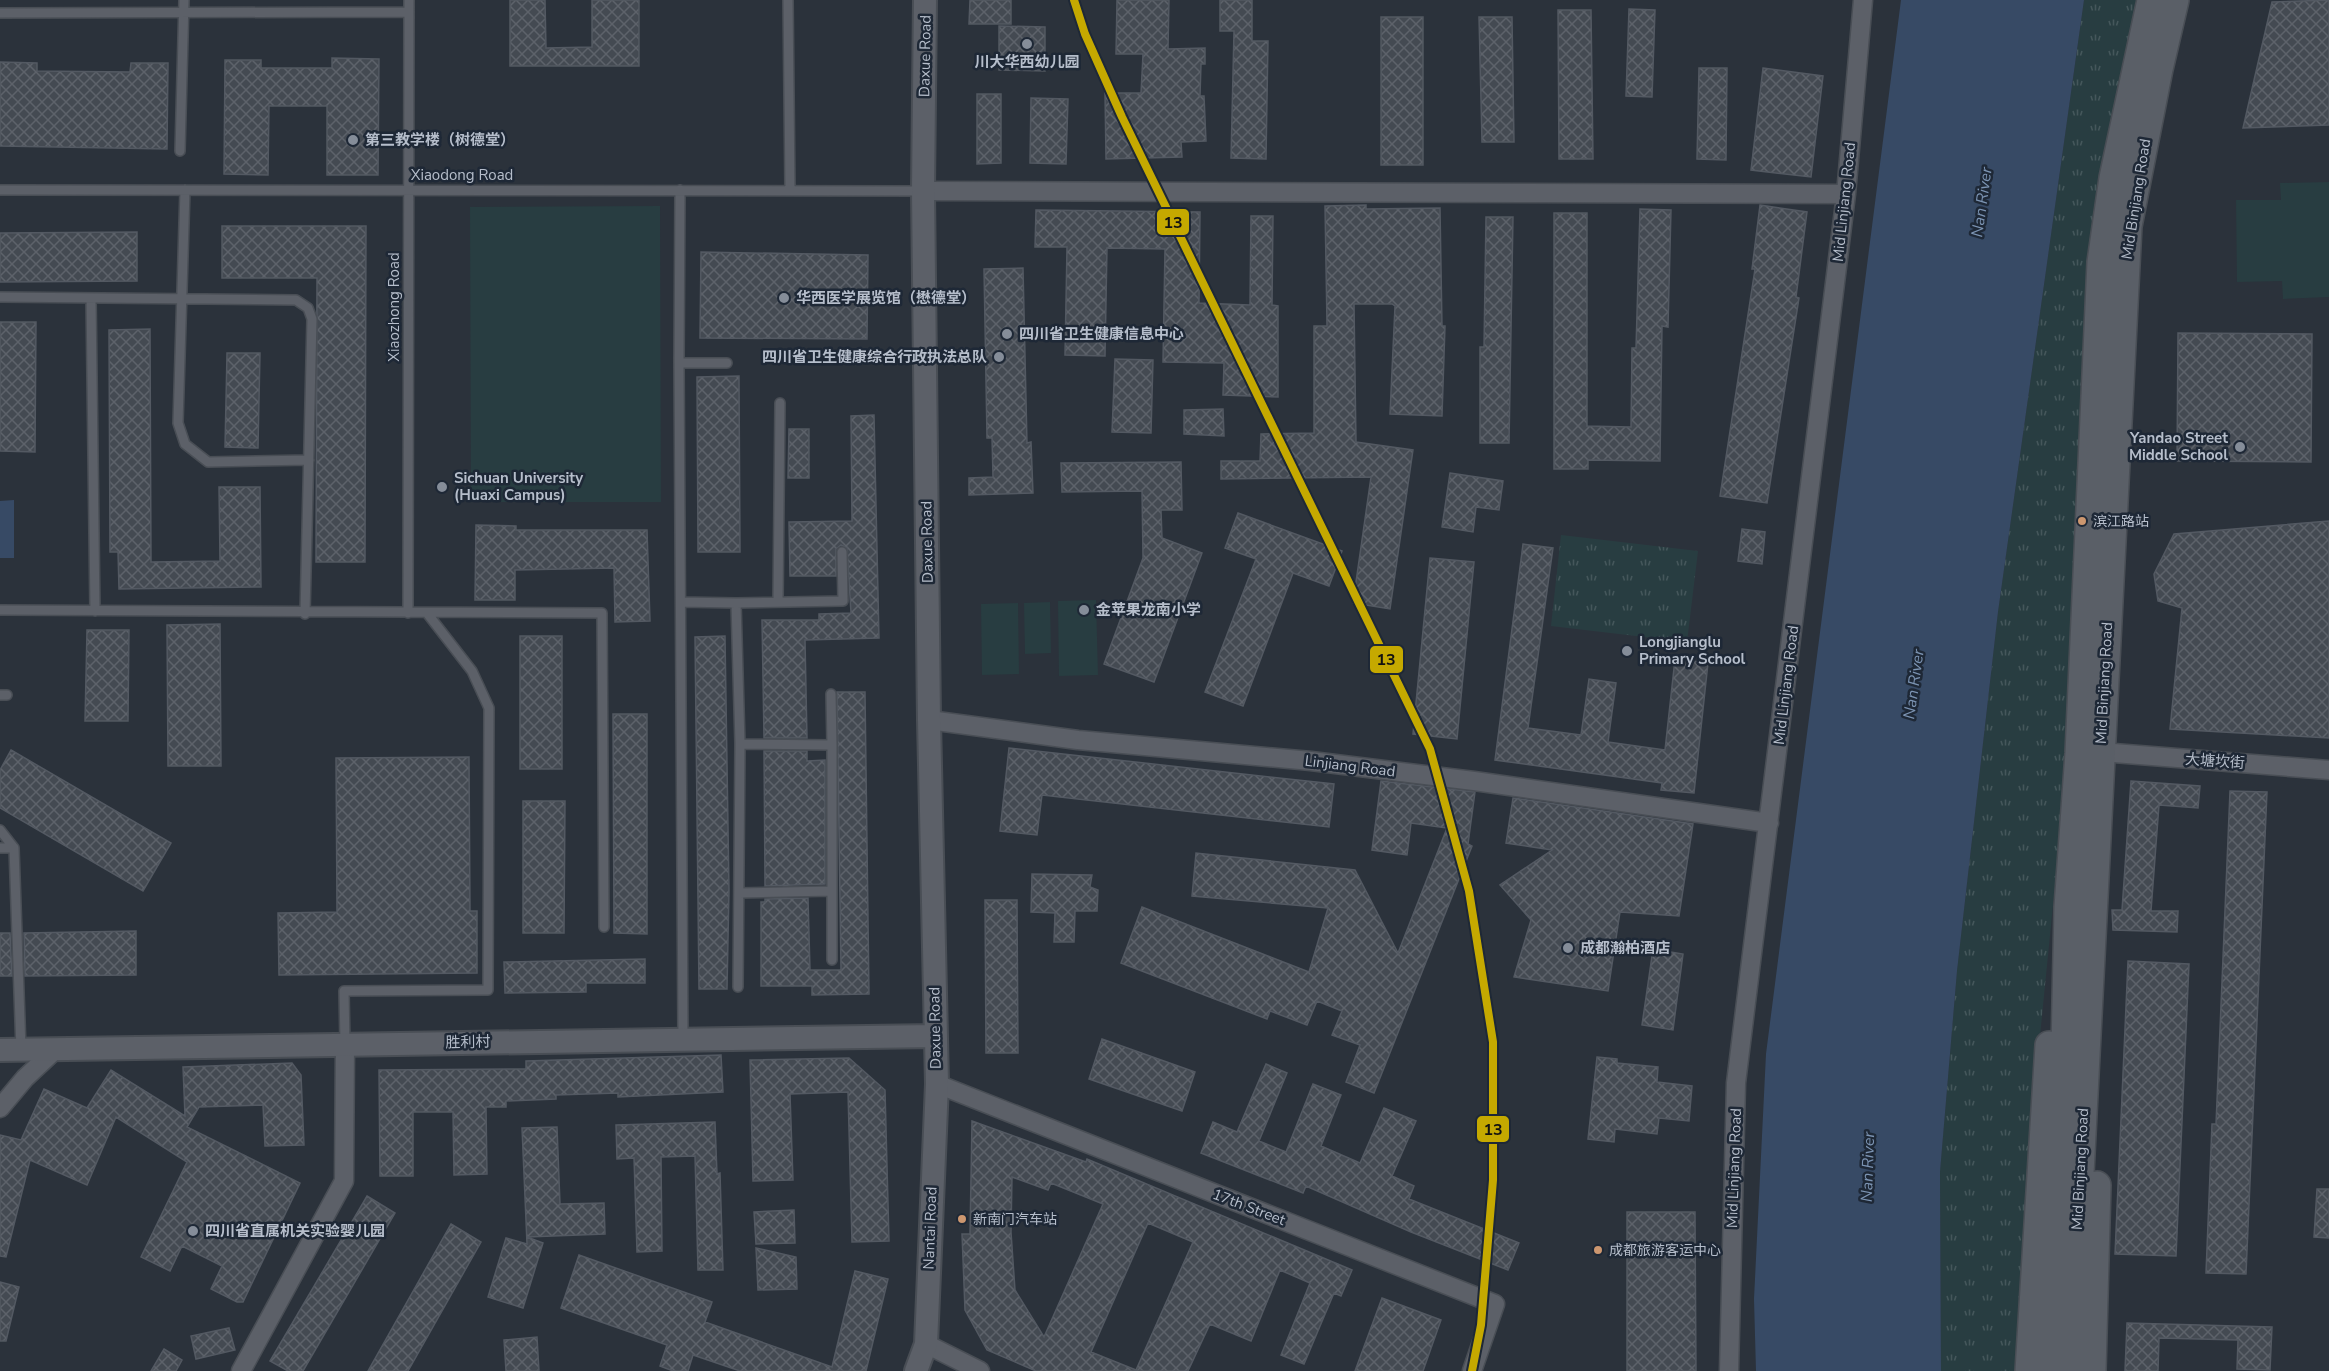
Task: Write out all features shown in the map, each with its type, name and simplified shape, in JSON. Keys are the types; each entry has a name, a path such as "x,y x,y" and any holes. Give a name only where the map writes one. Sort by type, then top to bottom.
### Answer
{"main road":[{"name":"Mid Binjiang Road","path":"2070,1371 2080,908 2079,753 2105,225 2151,0"},
{"name":"Mid Binjiang Road","path":"2051,1371 2064,1095 2080,908 2101,752 2128,226 2158,69 2175,0"},
{"path":"2029,1371 2047,1064 2080,908"},
{"path":"2080,908 2102,1039 2092,1371"}],"street":[{"name":"Daxue Road","path":"925,0 923,191 929,720 937,1084"},
{"name":"Mid Linjiang Road","path":"1729,1371 1736,1083 1846,194 1863,0"},
{"path":"923,191 1846,194"},
{"name":"Linjiang Road","path":"929,720 1078,740 1299,760 1474,781 1769,823"},
{"name":"大塘坎街","path":"2101,752 2329,770"},
{"name":"胜利村","path":"11,1050 935,1036"},
{"path":"241,1371 345,1181 345,1044"},
{"path":"0,1108 25,1078 56,1049"},
{"name":"Nantai Road","path":"916,1371 926,1344 937,1084"},
{"name":"17th Street","path":"937,1084 1495,1304 1472,1371"},
{"path":"926,1344 980,1371"}],"lane":[{"path":"180,151 184,0"},
{"name":"Xiaozhong Road","path":"408,613 409,0"},
{"path":"788,0 790,190"},
{"path":"0,13 409,12"},
{"name":"Xiaodong Road","path":"0,190 923,191"},
{"path":"185,190 178,423 185,444 195,455 208,462 309,460"},
{"path":"680,190 683,1039"},
{"path":"0,297 296,300 308,308 312,319 305,614"},
{"path":"91,298 95,611"},
{"path":"680,363 727,363"},
{"path":"778,602 780,403"},
{"path":"681,602 843,601 842,552"},
{"path":"736,603 740,744 738,987"},
{"path":"0,610 305,614 602,613 604,927"},
{"path":"345,1044 344,991 488,990 489,708 472,671 427,613"},
{"path":"831,694 832,960"},
{"path":"740,744 832,745"},
{"path":"0,830 14,848 11,1050"},
{"path":"0,848 14,848"},
{"path":"739,892 831,891"}],"green space":[{"path":"2084,0 2143,0 2035,1086 2021,1371 1941,1371 1940,1171 1957,971 1998,612"},
{"path":"2329,182 2329,297 2283,299 2282,281 2237,282 2236,200 2281,200 2280,183"},
{"path":"660,206 661,502 471,502 470,207"},
{"path":"1561,535 1698,551 1687,642 1551,626"},
{"path":"1096,600 1098,675 1059,676 1058,601"},
{"path":"1050,602 1051,653 1025,654 1024,603"},
{"path":"1018,603 1019,674 982,675 981,604"}],"water":[{"name":"Nan River","path":"1901,0 2084,0 1998,612 1957,971 1940,1172 1941,1371 1756,1371 1754,1299 1766,1054"},
{"path":"14,500 14,558 0,558 0,501"}],"building":[{"path":"510,0 545,0 546,48 592,47 592,0 639,0 639,66 510,66"},
{"path":"970,0 1011,0 1011,24 969,24"},
{"path":"1117,0 1169,0 1168,49 1205,48 1205,64 1201,64 1200,96 1204,96 1206,141 1181,142 1182,157 1106,159 1105,93 1141,93 1143,54 1116,54"},
{"path":"1220,0 1252,0 1252,41 1268,41 1266,159 1231,158 1234,31 1220,31"},
{"path":"2329,0 2329,125 2243,128 2272,2"},
{"path":"1629,9 1655,10 1652,97 1626,96"},
{"path":"1558,10 1591,10 1593,159 1559,159"},
{"path":"1381,17 1423,17 1423,165 1381,165"},
{"path":"1479,17 1512,17 1514,142 1482,142"},
{"path":"999,26 1045,27 1045,71 999,70"},
{"name":"第三教学楼（树德堂）","path":"332,58 379,59 378,175 327,175 327,106 269,106 268,175 224,174 225,60 261,60 261,68 332,68"},
{"path":"0,62 37,63 37,71 130,72 131,63 168,63 167,149 0,146"},
{"path":"1699,68 1727,68 1726,160 1697,159"},
{"path":"1763,68 1823,76 1811,177 1751,170"},
{"path":"977,94 1001,94 1001,163 977,164"},
{"path":"1031,98 1068,99 1066,164 1030,163"},
{"path":"1366,205 1366,209 1440,208 1442,326 1445,326 1442,416 1390,414 1395,306 1392,304 1354,304 1356,442 1413,450 1390,609 1353,603 1371,477 1221,479 1221,461 1260,461 1261,434 1314,433 1314,326 1327,326 1325,206"},
{"path":"1760,205 1807,212 1796,297 1799,298 1767,503 1720,496 1755,269 1752,269"},
{"path":"1640,209 1671,210 1668,327 1662,326 1660,461 1588,460 1588,469 1554,469 1554,213 1587,213 1587,426 1631,427 1632,348 1636,348"},
{"path":"1036,210 1200,212 1199,303 1250,305 1251,216 1273,216 1272,305 1278,306 1278,397 1223,395 1224,363 1163,362 1165,249 1107,248 1105,356 1065,355 1067,247 1035,247"},
{"path":"1486,217 1513,217 1509,443 1480,443 1480,347 1484,347"},
{"path":"222,226 366,226 365,562 316,562 317,278 222,278"},
{"path":"137,232 137,281 0,282 0,233"},
{"name":"华西医学展览馆（懋德堂）","path":"701,252 868,255 867,339 700,338"},
{"name":"四川省卫生健康信息中心","path":"1023,268 1027,443 1031,442 1033,493 969,495 969,478 993,477 992,438 987,438 984,269"},
{"path":"0,322 36,322 35,452 0,451"},
{"path":"150,329 151,562 220,561 219,487 260,487 261,587 119,589 118,552 110,552 109,330"},
{"path":"2178,333 2312,334 2311,462 2177,461"},
{"path":"227,353 260,353 258,448 225,447"},
{"path":"1115,359 1153,360 1151,433 1112,432"},
{"path":"739,376 740,552 698,552 697,377"},
{"path":"1223,409 1224,436 1184,434 1184,410"},
{"path":"874,415 879,638 805,640 807,738 764,738 762,620 819,620 819,614 851,613 847,548 841,545 836,549 836,576 790,576 789,522 852,521 851,416"},
{"path":"789,429 809,429 809,478 788,478"},
{"path":"1181,462 1182,510 1161,510 1162,538 1202,553 1154,682 1104,664 1143,558 1142,491 1062,492 1061,463"},
{"path":"1450,473 1503,481 1499,510 1476,507 1473,532 1442,527"},
{"path":"1238,513 1342,551 1329,586 1293,573 1243,706 1205,692 1256,559 1225,548"},
{"path":"2329,521 2329,738 2170,729 2182,608 2158,601 2154,574 2174,534"},
{"path":"476,525 516,526 516,530 647,530 650,621 615,622 614,568 515,570 515,600 475,600"},
{"path":"1742,529 1765,532 1762,564 1738,561"},
{"path":"1523,544 1553,548 1528,728 1581,735 1589,679 1616,683 1608,742 1665,750 1675,659 1708,663 1694,793 1661,790 1662,783 1495,760"},
{"path":"1430,558 1474,562 1457,739 1413,734"},
{"path":"220,624 221,766 168,766 167,625"},
{"path":"87,630 129,630 128,721 85,721"},
{"path":"520,636 562,636 562,769 520,769"},
{"path":"725,636 729,890 727,989 699,989 695,637"},
{"path":"837,692 865,692 869,994 812,995 812,986 761,986 761,902 765,902 765,899 808,898 810,970 841,970"},
{"path":"613,714 647,714 647,934 614,933"},
{"path":"1009,748 1334,784 1329,827 1042,795 1037,835 1000,831"},
{"path":"11,750 171,843 143,891 0,808 0,770"},
{"path":"764,751 807,751 807,761 825,760 825,884 765,886"},
{"path":"469,757 470,911 477,911 477,973 279,975 278,913 337,912 336,758"},
{"path":"1381,781 1475,792 1468,844 1472,846 1374,1093 1346,1082 1360,1045 1332,1035 1342,1011 1317,1001 1307,1025 1270,1011 1267,1019 1121,963 1142,907 1309,972 1328,908 1192,896 1196,853 1355,870 1398,953 1447,828 1411,823 1407,855 1372,850"},
{"path":"2131,781 2200,786 2198,808 2159,805 2151,911 2178,911 2177,932 2113,930 2112,910 2122,910"},
{"path":"2230,791 2267,792 2246,1274 2206,1273 2212,1124 2216,1124"},
{"path":"1513,798 1693,824 1679,916 1620,912 1608,991 1514,977 1531,920 1500,885 1552,850 1506,843"},
{"path":"523,801 565,801 564,933 523,933"},
{"path":"1032,874 1092,875 1090,887 1098,890 1097,911 1075,911 1074,942 1054,942 1055,913 1031,912"},
{"path":"985,900 1017,900 1018,1053 986,1053"},
{"path":"136,931 136,975 25,976 24,933"},
{"path":"0,933 10,933 12,976 0,976"},
{"path":"1653,949 1683,954 1673,1030 1642,1025"},
{"path":"645,959 645,983 586,983 586,992 505,993 504,962"},
{"path":"2128,961 2189,964 2176,1256 2115,1254"},
{"path":"1102,1039 1195,1072 1182,1111 1089,1079"},
{"path":"721,1055 723,1092 618,1097 618,1093 556,1095 556,1099 506,1101 506,1107 486,1107 487,1174 454,1175 453,1112 413,1112 413,1176 380,1176 379,1070 526,1069 526,1061"},
{"path":"1597,1057 1617,1059 1617,1063 1658,1067 1657,1082 1692,1086 1689,1121 1659,1118 1657,1134 1615,1129 1614,1142 1588,1139"},
{"path":"849,1058 885,1090 889,1241 852,1242 848,1092 790,1094 793,1180 753,1181 750,1060"},
{"path":"292,1063 301,1075 304,1145 265,1146 263,1105 199,1107 187,1127 300,1183 243,1302 237,1302 211,1289 222,1266 182,1246 170,1271 141,1257 187,1162 116,1117 87,1185 30,1160 6,1257 0,1256 0,1135 21,1140 44,1089 87,1108 111,1070 185,1116 183,1067"},
{"path":"1266,1064 1287,1073 1259,1141 1286,1152 1313,1084 1341,1095 1321,1146 1360,1163 1384,1108 1416,1121 1392,1176 1414,1186 1409,1199 1519,1243 1508,1270 1411,1232 1306,1186 1303,1193 1201,1153 1213,1122 1237,1132"},
{"path":"972,1121 1086,1162 1087,1159 1352,1270 1341,1296 1334,1293 1304,1364 1281,1355 1310,1283 1280,1270 1251,1341 1210,1324 1188,1371 1036,1371 987,1350 965,1310 962,1234 970,1234","holes":["1012,1177 1048,1190 1051,1183 1103,1204 1044,1337 1015,1290 1011,1232","1148,1223 1193,1242 1136,1370 1091,1352"]},
{"path":"715,1122 717,1174 720,1173 723,1270 698,1270 695,1156 661,1157 662,1251 637,1252 634,1158 617,1159 616,1125"},
{"path":"557,1127 560,1204 604,1203 605,1234 527,1237 543,1243 523,1308 488,1297 506,1238 527,1244 522,1128"},
{"path":"2317,1189 2329,1189 2329,1238 2314,1237"},
{"path":"367,1196 395,1213 303,1371 288,1371 270,1361"},
{"path":"794,1210 795,1243 756,1244 754,1212"},
{"path":"1627,1212 1695,1212 1696,1371 1627,1371"},
{"path":"451,1224 481,1242 408,1371 368,1371"},
{"path":"756,1248 796,1257 797,1289 758,1290"},
{"path":"579,1255 712,1302 705,1322 832,1367 855,1271 888,1279 866,1371 740,1371 693,1355 688,1371 673,1371 660,1366 667,1345 561,1308"},
{"path":"0,1282 19,1287 6,1341 0,1341"},
{"path":"1382,1298 1441,1320 1423,1371 1355,1371"},
{"path":"2127,1323 2272,1327 2270,1370 2237,1369 2238,1340 2159,1338 2158,1371 2125,1371"},
{"path":"229,1328 235,1350 196,1359 191,1336"},
{"path":"537,1337 539,1371 506,1371 504,1340"},
{"path":"164,1349 182,1360 176,1371 151,1371"}],"transit line":[{"name":"13","path":"1074,0 1085,34 1122,117 1430,749 1469,891 1493,1042 1493,1180 1481,1325 1472,1371"}],"place":[{"name":"川大华西幼儿园","path":"1027,44"},
{"name":"第三教学楼（树德堂）","path":"353,140"},
{"name":"华西医学展览馆（懋德堂）","path":"784,298"},
{"name":"四川省卫生健康信息中心","path":"1007,334"},
{"name":"四川省卫生健康综合行政执法总队","path":"999,357"},
{"name":"Yandao Street Middle School","path":"2240,447"},
{"name":"Sichuan University (Huaxi Campus)","path":"442,487"},
{"name":"滨江路站","path":"2082,521"},
{"name":"金苹果龙南小学","path":"1084,610"},
{"name":"Longjianglu Primary School","path":"1627,651"},
{"name":"成都瀚柏酒店","path":"1568,948"},
{"name":"新南门汽车站","path":"962,1219"},
{"name":"四川省直属机关实验婴儿园","path":"193,1231"},
{"name":"成都旅游客运中心","path":"1598,1250"}]}
